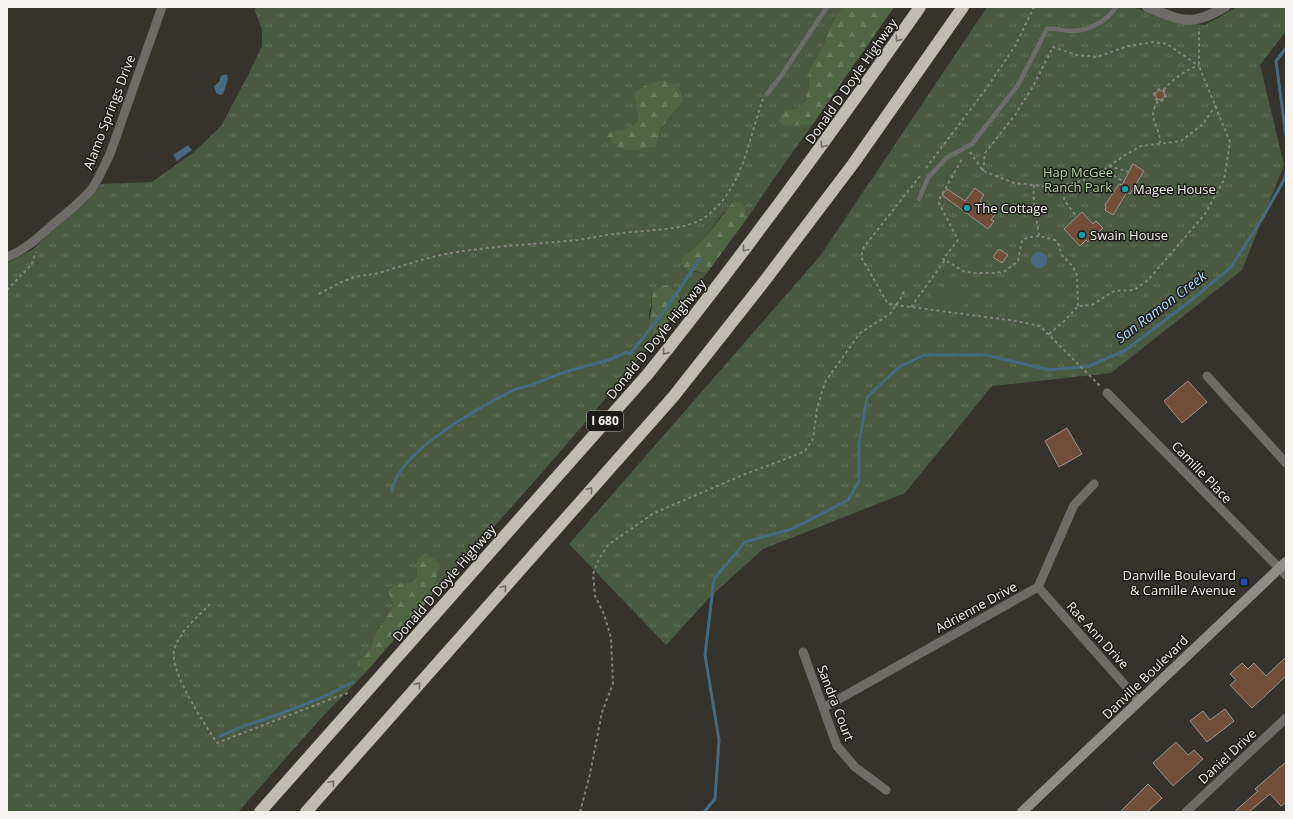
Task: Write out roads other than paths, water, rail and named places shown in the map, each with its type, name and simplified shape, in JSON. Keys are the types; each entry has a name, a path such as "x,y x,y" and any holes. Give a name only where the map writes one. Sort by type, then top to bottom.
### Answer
{"highway":[{"name":"Donald D Doyle Highway","path":"260,812 646,375 690,321 783,199 920,7"},
{"name":"I 680","path":"306,812 673,397 759,289 853,164 963,7"}],"main road":[{"name":"Danville Boulevard","path":"1022,812 1252,593 1284,569"}],"street":[{"name":"Alamo Springs Drive","path":"7,257 18,253 31,244 78,204 100,176 110,154 162,7"},
{"path":"1147,7 1164,10 1180,20 1191,21 1207,17 1225,7"},
{"path":"1207,376 1286,463"},
{"name":"Camille Place","path":"1107,393 1284,569"},
{"name":"Adrienne Drive","path":"823,708 1038,587 1074,504 1094,484"},
{"name":"Rae Ann Drive","path":"1038,587 1140,701"},
{"name":"Sandra Court","path":"803,652 837,746 855,768 886,790"},
{"name":"Daniel Drive","path":"1186,812 1286,718"}],"lane":[{"path":"767,94 781,76 827,7"},
{"path":"919,199 928,178 946,158 972,144 1018,85 1047,29 1054,28 1073,31 1091,28 1113,12 1116,7"}],"water":[{"path":"227,74 228,79 223,94 220,95 216,93 214,86 219,82 221,76"},
{"path":"188,145 192,150 177,161 173,155"},
{"path":"1039,252 1045,254 1047,260 1045,266 1039,268 1033,266 1031,260 1033,254"}],"waterway":[{"name":"San Ramon Creek","path":"1286,48 1276,61 1286,136"},
{"name":"San Ramon Creek","path":"704,812 715,799 719,740 705,655 714,579 745,542 792,529 848,500 859,481 859,444 867,397 899,367 924,355 986,355 1049,370 1089,366 1126,350 1194,298 1231,267 1262,219 1285,178 1286,172"},
{"path":"392,491 398,476 409,461 424,446 442,432 481,407 516,389 612,359 626,352 630,354 666,309 700,259"},
{"path":"221,736 304,705 353,682"}],"place":[{"name":"Magee House","path":"1125,189"},
{"name":"The Cottage","path":"967,208"},
{"name":"Swain House","path":"1082,235"},
{"name":"Danville Boulevard & Camille Avenue","path":"1244,582"}],"park label":[{"name":"Hap McGee Ranch Park","path":"1078,180"}]}
